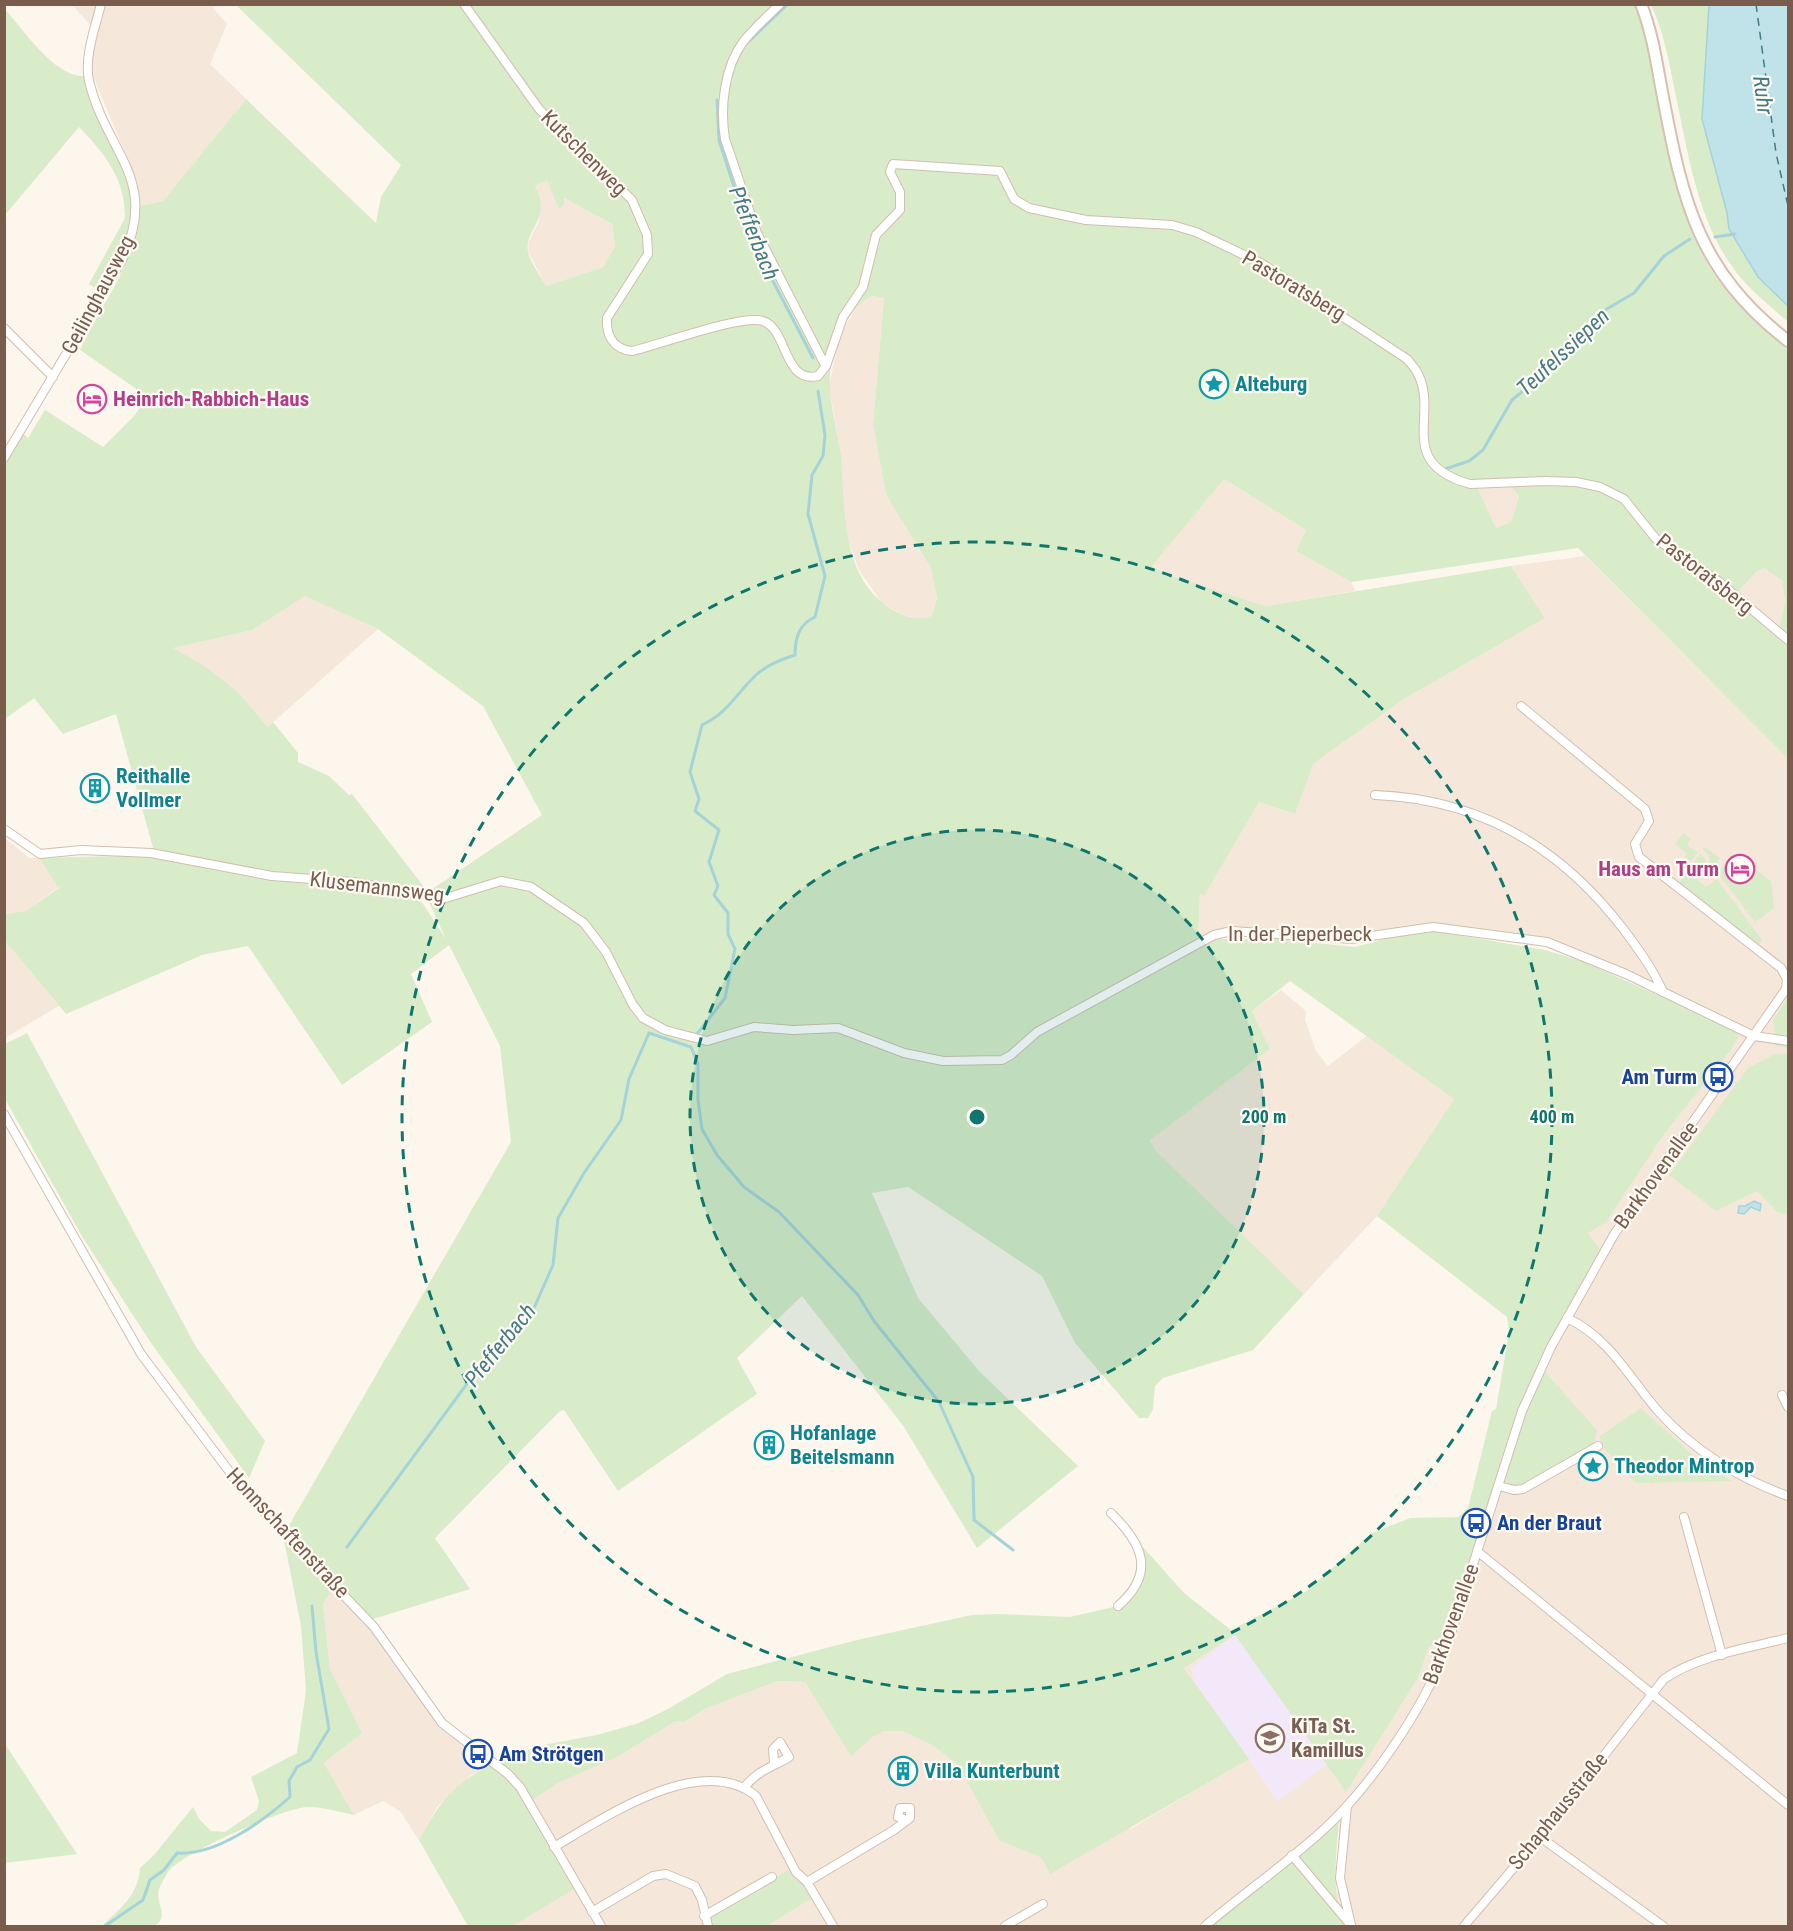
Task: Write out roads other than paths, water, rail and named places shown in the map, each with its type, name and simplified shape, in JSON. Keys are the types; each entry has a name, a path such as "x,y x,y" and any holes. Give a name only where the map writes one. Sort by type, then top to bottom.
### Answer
{"main road":[{"path":"1641,4 1650,28 1678,173 1700,237 1717,268 1740,298 1788,341"}],"street":[{"name":"Geilinghausweg","path":"4,458 121,262 135,227 132,182 89,80 89,55 100,4"},
{"name":"Kutschenweg","path":"464,4 539,109 627,194 647,235 648,254 607,318 608,332 613,342 622,349 632,351 754,319 771,326 798,371 815,376 826,366"},
{"path":"780,4 742,43 733,63 723,104 724,133 758,232 826,366"},
{"name":"Pastoratsberg","path":"826,366 843,317 863,287 876,235 900,210 900,192 890,172 893,164 1000,171 1014,200 1029,208 1086,220 1180,227 1261,263 1407,359 1419,375 1423,393 1423,445 1436,466 1459,481 1470,484 1545,481 1576,482 1600,487 1624,499 1656,539 1718,581 1788,640"},
{"name":"Geilinghausweg","path":"4,328 53,377"},
{"path":"1521,706 1647,811 1649,820 1635,844 1639,858 1784,971 1788,979 1786,989 1754,1036"},
{"path":"1375,795 1439,801 1506,826 1531,840 1576,877 1606,908 1653,970 1663,993"},
{"name":"Klusemannsweg","path":"4,829 40,854 81,850 151,853 272,876 353,882 446,898 501,881 531,886 584,923 606,952 633,1005 644,1018 665,1030 707,1041 754,1027 793,1030 830,1027"},
{"name":"In der Pieperbeck","path":"830,1027 848,1030 924,1059 969,1062 1002,1060 1037,1032 1214,934 1232,931 1351,939 1433,927 1547,942 1581,954 1754,1036 1788,1041"},
{"name":"Barkhovenallee","path":"1205,1926 1292,1855 1347,1806 1410,1723 1437,1672 1522,1411 1567,1318 1614,1233 1754,1036"},
{"name":"Honnschaftenstraße","path":"4,1114 141,1354 230,1473 273,1524 374,1627 442,1723 508,1774 519,1787 601,1926"},
{"path":"1567,1318 1589,1330 1607,1345 1659,1412 1700,1449 1762,1487 1788,1496"},
{"path":"1782,1395 1788,1407"},
{"path":"1499,1486 1514,1491 1523,1489 1598,1446"},
{"path":"1111,1513 1133,1539 1141,1564 1137,1587 1118,1606"},
{"path":"1684,1517 1722,1655"},
{"path":"1477,1551 1788,1805"},
{"name":"Schaphausstraße","path":"1464,1926 1540,1837 1664,1679 1676,1672 1722,1655 1788,1638"},
{"path":"744,1788 751,1779 774,1763"},
{"path":"554,1847 624,1807 669,1788 709,1781 744,1788 756,1796 796,1872 807,1881 833,1926"},
{"path":"1347,1806 1340,1878 1351,1926"},
{"path":"807,1881 907,1820"},
{"path":"1540,1837 1663,1926"},
{"path":"1292,1855 1351,1926"},
{"path":"592,1912 653,1876 663,1874 695,1886 702,1900 708,1926"},
{"path":"704,1916 772,1877"},
{"path":"1005,1926 1042,1904"}],"water":[{"name":"Ruhr","path":"1709,5 1788,5 1788,306 1758,277 1729,229 1727,213 1702,119"},
{"path":"1754,1201 1761,1204 1760,1211 1751,1207 1744,1214 1738,1213 1739,1206 1745,1206"}],"waterway":[{"name":"Pfefferbach","path":"746,44 788,4"},
{"name":"Pfefferbach","path":"717,100 719,140 751,239 813,358"},
{"name":"Teufelssiepen","path":"1715,237 1735,234"},
{"name":"Teufelssiepen","path":"1445,469 1469,461 1483,450 1512,400 1522,392 1546,361 1569,349 1600,313 1634,293 1664,256 1690,239"},
{"name":"Pfefferbach","path":"697,1034 725,998 735,949 728,934 728,913 714,895 718,886 709,862 719,830 695,811 699,799 690,772 702,725 724,710 762,670 795,655 799,632 815,617 825,576 808,514 812,475 823,456 825,435 818,391"},
{"name":"Pfefferbach","path":"347,1547 505,1332 534,1308 553,1265 558,1218 584,1173 621,1120 629,1079 649,1033 691,1047 698,1064 698,1100 702,1129 717,1155 744,1187 779,1212 858,1295 874,1321 939,1402 973,1477 974,1520 1013,1550"},
{"name":"Pfefferbach","path":"105,1926 143,1900 150,1880 164,1870 177,1853 207,1849 222,1843 266,1817 290,1797 289,1781 297,1767 310,1760 329,1729 316,1652 312,1606"}],"place":[{"name":"Alteburg","path":"1214,384"},
{"name":"Heinrich-Rabbich-Haus","path":"92,399"},
{"name":"Reithalle Vollmer","path":"95,788"},
{"name":"Haus am Turm","path":"1740,869"},
{"name":"Am Turm","path":"1718,1077"},
{"name":"Hofanlage Beitelsmann","path":"769,1445"},
{"name":"Theodor Mintrop","path":"1593,1466"},
{"name":"An der Braut","path":"1476,1523"},
{"name":"KiTa St. Kamillus","path":"1270,1738"},
{"name":"Am Strötgen","path":"478,1754"},
{"name":"Villa Kunterbunt","path":"903,1771"}]}
